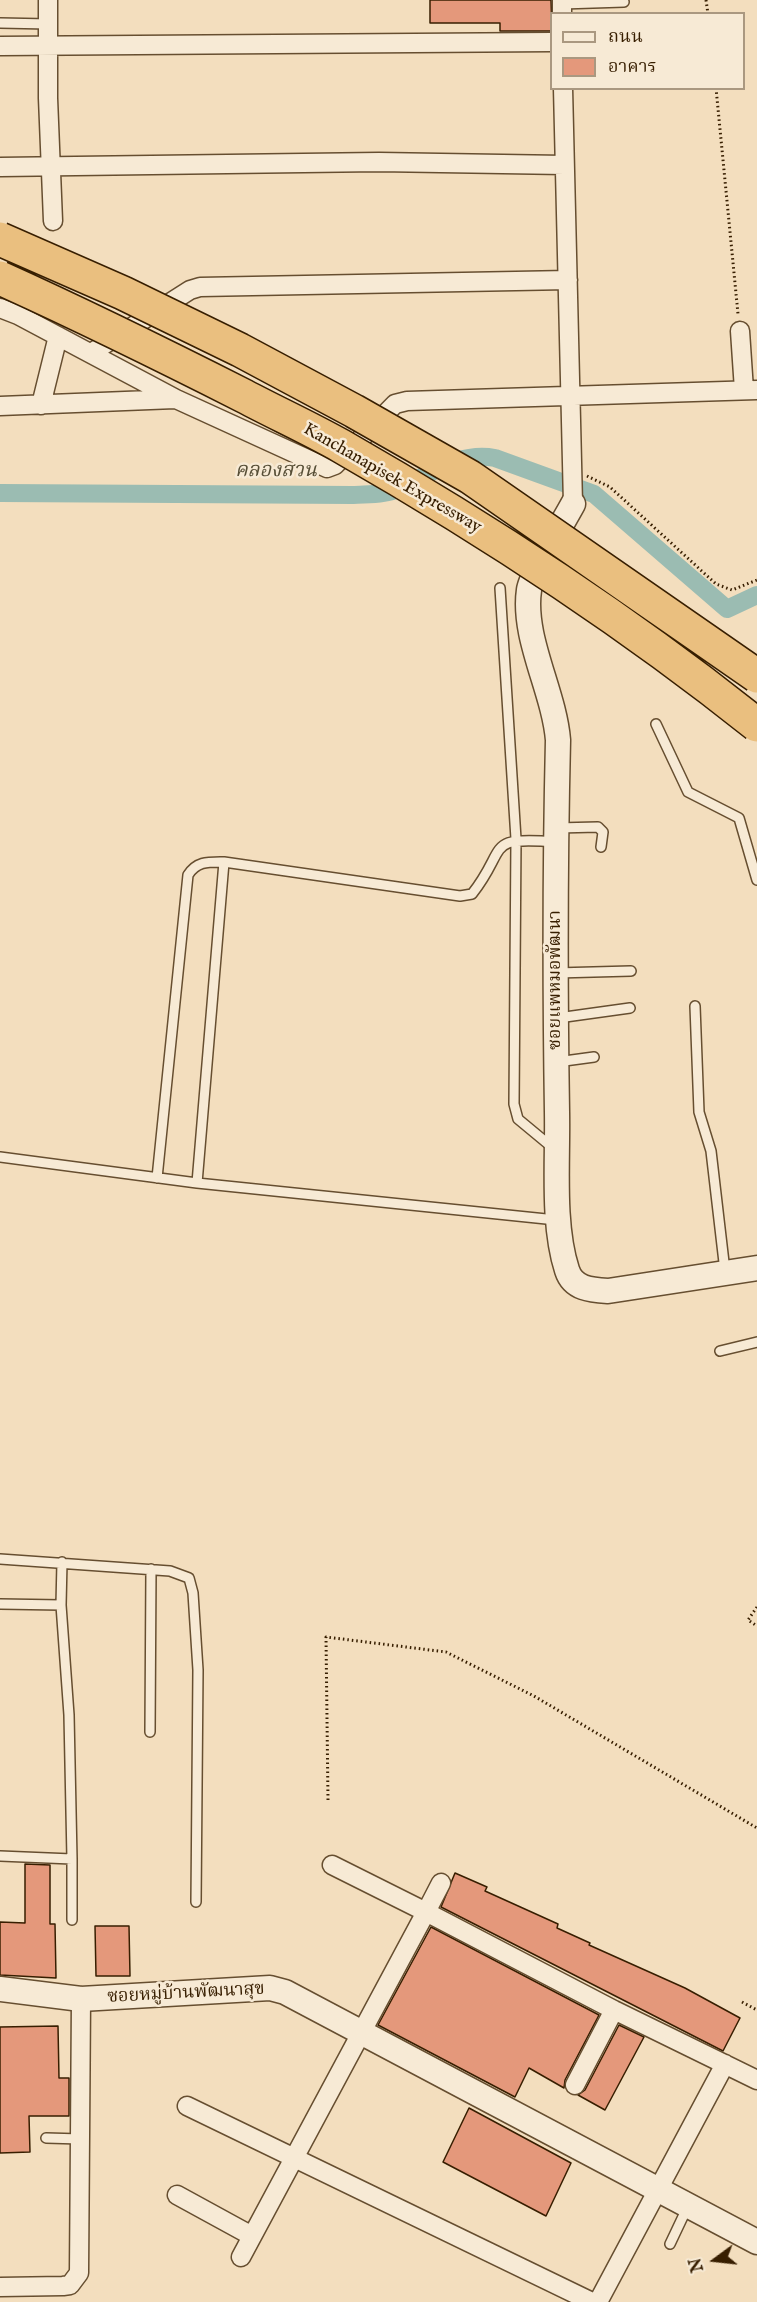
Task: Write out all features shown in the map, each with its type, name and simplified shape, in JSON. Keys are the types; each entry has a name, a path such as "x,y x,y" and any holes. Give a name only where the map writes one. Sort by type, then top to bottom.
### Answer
{"highway":[{"name":"Kanchanapisek Expressway","path":"0,239 123,293 240,350 441,461 617,578 757,676"},
{"name":"Kanchanapisek Expressway","path":"0,278 110,328 339,445 389,474 459,516 603,610 757,725"}],"street":[{"path":"48,0 53,221"},
{"path":"0,46 255,46 550,42"},
{"path":"563,90 573,504"},
{"path":"0,167 379,162 564,165"},
{"path":"91,353 190,290 200,287 568,280"},
{"path":"0,308 91,353 176,399 327,468 335,465 395,404 418,400 570,394 750,390 740,331"},
{"path":"41,405 58,336"},
{"path":"0,406 176,399"},
{"name":"ซอยแพหมอพัฒนา","path":"573,504 529,588 528,610 532,635 556,715 557,1152 559,1221 567,1272 576,1284 588,1290 608,1291 757,1268"},
{"path":"332,1865 614,2010 757,2080"},
{"path":"241,2257 362,2035 441,1883"},
{"name":"ซอยหมู่บ้านพัฒนาสุข","path":"0,1989 81,1999 270,1988 293,1996 362,2035 757,2242"},
{"path":"0,2287 63,2286 76,2279 80,2260 81,1999"},
{"path":"575,2085 614,2010"},
{"path":"598,2302 725,2064"},
{"path":"187,2106 592,2302"},
{"path":"177,2195 252,2236"}],"lane":[{"path":"562,6 624,2"},
{"path":"0,23 49,24"},
{"path":"500,588 516,839 514,1104 518,1119 524,1126 557,1152"},
{"path":"656,724 688,792 739,818 757,880"},
{"path":"157,1178 188,875 194,866 202,862 224,862 460,896 472,894 499,847 516,839 556,835 598,827 603,832 601,847"},
{"path":"196,1183 224,862"},
{"path":"555,973 631,971"},
{"path":"695,1006 699,1112 711,1151 725,1273"},
{"path":"556,1018 630,1008"},
{"path":"556,1063 594,1057"},
{"path":"0,1156 196,1183 559,1221"},
{"path":"720,1351 757,1342"},
{"path":"0,1559 171,1571 189,1578 193,1593 198,1670 196,1902"},
{"path":"62,1562 61,1605 69,1715 72,1920"},
{"path":"150,1732 151,1569"},
{"path":"0,1604 61,1605"},
{"path":"0,1856 72,1859"},
{"path":"46,2138 81,2139"},
{"path":"670,2244 688,2206"}],"path":[{"path":"716,90 740,331"},
{"path":"574,475 598,479 610,487 716,584 732,590 757,580"},
{"path":"757,1607 748,1620 757,1626"},
{"path":"328,1800 326,1637 446,1652 534,1696 757,1828"},
{"path":"742,2002 757,2010"}],"building":[{"path":"430,0 551,0 550,31 500,31 500,23 430,23"},
{"path":"25,1864 50,1865 50,1924 55,1924 56,1978 0,1975 0,1922 25,1923"},
{"path":"455,1873 487,1887 485,1891 558,1924 557,1928 590,1943 589,1945 685,1988 740,2018 723,2051 441,1907"},
{"path":"95,1926 129,1926 130,1976 96,1976"},
{"path":"431,1927 599,2015 565,2080 564,2088 529,2068 515,2097 378,2025"},
{"path":"619,2025 644,2037 605,2110 578,2095 585,2090"},
{"path":"58,2026 59,2078 69,2078 69,2116 29,2116 30,2152 0,2153 0,2027"},
{"path":"469,2108 571,2163 546,2216 443,2162"}],"waterway":[{"name":"คลองสวน","path":"0,493 375,494 395,490 456,461 468,458 495,458 594,494 727,609 757,595"}]}
